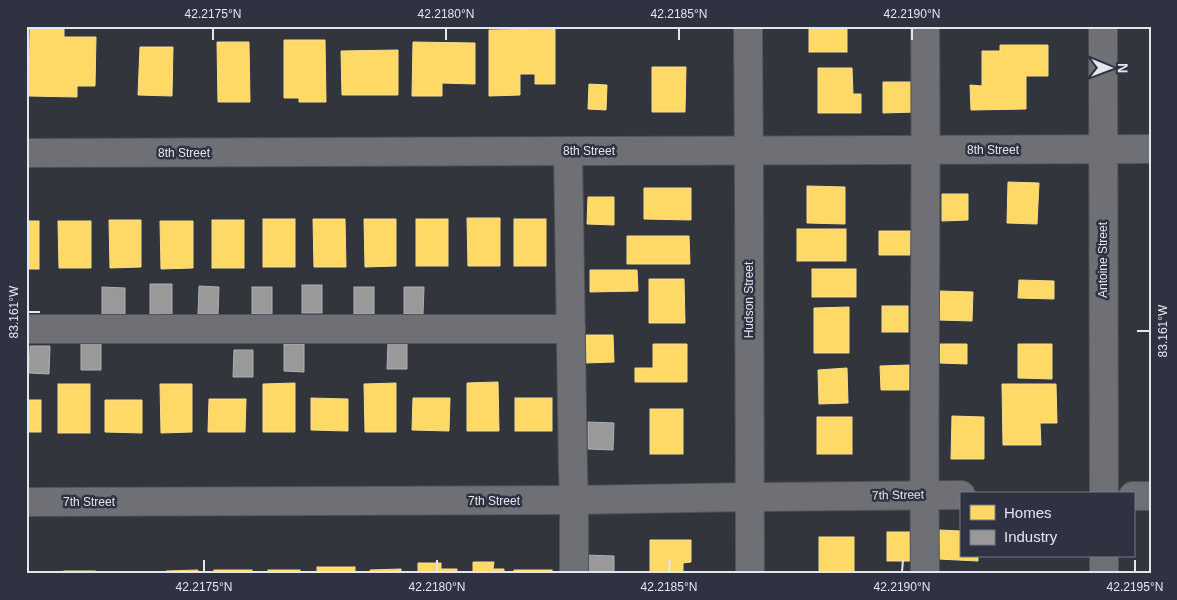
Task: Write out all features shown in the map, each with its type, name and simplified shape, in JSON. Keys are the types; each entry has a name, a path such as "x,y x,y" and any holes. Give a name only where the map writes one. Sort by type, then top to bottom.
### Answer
{"street":[{"name":"Hudson Street","path":"748,26 750,574"},
{"path":"925,26 925,574"},
{"name":"Antoine Street","path":"1103,26 1104,492"},
{"name":"8th Street","path":"26,153 1151,149"},
{"path":"568,151 574,574"},
{"path":"26,330 571,329"},
{"name":"7th Street","path":"26,502 574,500 960,495"},
{"path":"1134,496 1151,496"},
{"path":"1104,558 1104,574"}],"building: Homes":[{"path":"30,26 64,26 64,37 96,37 95,86 77,86 77,97 29,96"},
{"path":"809,26 847,26 847,52 809,52"},
{"path":"555,29 555,84 535,84 535,74 520,74 520,95 489,96 489,30"},
{"path":"284,40 325,40 326,102 299,102 299,98 284,98"},
{"path":"217,42 249,42 250,102 218,102"},
{"path":"413,42 475,43 475,84 442,83 442,96 412,96"},
{"path":"1000,45 1048,45 1048,76 1026,76 1026,109 971,110 970,85 982,86 982,51 1000,51"},
{"path":"140,47 173,47 172,96 138,95"},
{"path":"398,50 398,95 342,95 341,51"},
{"path":"652,67 686,67 685,112 652,112"},
{"path":"818,68 852,68 853,94 861,94 861,113 818,113"},
{"path":"883,82 914,82 915,112 883,113"},
{"path":"589,84 607,85 606,110 588,109"},
{"path":"1008,182 1039,183 1037,224 1007,223"},
{"path":"807,186 845,187 845,224 807,223"},
{"path":"644,188 691,188 691,220 644,219"},
{"path":"942,194 968,194 968,220 942,221"},
{"path":"588,197 614,197 614,225 587,224"},
{"path":"467,218 500,218 500,266 468,266"},
{"path":"263,219 295,219 295,267 263,267"},
{"path":"313,219 345,219 346,267 314,267"},
{"path":"364,219 396,219 396,266 365,267"},
{"path":"416,219 448,219 448,266 416,266"},
{"path":"514,219 546,219 546,266 514,266"},
{"path":"109,220 141,220 141,267 110,268"},
{"path":"212,220 244,220 244,268 212,268"},
{"path":"26,221 39,221 39,269 26,269"},
{"path":"58,221 91,221 91,268 59,268"},
{"path":"160,221 193,221 193,268 161,269"},
{"path":"797,229 846,229 846,261 797,261"},
{"path":"879,231 911,231 910,255 879,255"},
{"path":"627,236 689,236 690,264 627,264"},
{"path":"812,269 856,269 856,297 812,297"},
{"path":"590,270 637,270 638,291 590,292"},
{"path":"649,279 684,279 685,323 649,323"},
{"path":"1019,280 1054,281 1054,299 1018,298"},
{"path":"940,291 973,292 972,321 939,320"},
{"path":"882,306 908,306 908,332 882,332"},
{"path":"849,307 849,353 814,353 814,308"},
{"path":"586,335 613,335 614,362 586,363"},
{"path":"653,344 687,344 687,382 635,382 635,368 653,368"},
{"path":"940,344 967,344 967,364 940,363"},
{"path":"1018,344 1052,344 1052,379 1018,378"},
{"path":"909,365 909,390 881,390 880,366"},
{"path":"847,368 848,403 819,404 818,370"},
{"path":"498,382 499,431 467,431 467,383"},
{"path":"295,383 295,432 263,432 263,384"},
{"path":"396,383 396,432 365,432 364,384"},
{"path":"58,384 90,384 90,433 58,433"},
{"path":"160,384 192,384 192,432 161,433"},
{"path":"1002,384 1056,384 1057,423 1040,423 1041,445 1003,445"},
{"path":"311,398 348,399 348,431 311,430"},
{"path":"413,398 450,398 449,431 412,430"},
{"path":"515,398 552,398 552,431 515,431"},
{"path":"209,399 246,399 245,432 208,432"},
{"path":"26,400 41,400 41,432 26,432"},
{"path":"105,400 142,400 142,433 105,432"},
{"path":"650,409 683,409 683,454 650,454"},
{"path":"952,416 984,417 984,459 951,459"},
{"path":"817,417 852,417 852,454 817,454"},
{"path":"939,530 960,531 960,558 978,558 978,561 938,559"},
{"path":"887,532 915,532 915,561 887,561"},
{"path":"819,537 854,537 854,574 819,574"},
{"path":"650,540 691,540 691,562 683,563 683,574 650,574"},
{"path":"473,562 494,562 493,569 504,569 504,574 473,574"},
{"path":"418,563 441,563 441,569 457,569 457,574 418,574"},
{"path":"317,567 355,567 355,574 317,574"},
{"path":"401,569 401,574 370,574 370,570"},
{"path":"198,570 198,574 166,574 166,571"},
{"path":"214,570 252,570 252,574 214,574"},
{"path":"268,570 300,570 300,574 268,574"},
{"path":"514,570 552,570 552,574 514,574"},
{"path":"64,571 95,571 95,574 64,574"},
{"path":"112,572 149,572 149,574 112,574"}],"building: Industry":[{"path":"150,284 172,284 172,315 150,314"},
{"path":"302,285 322,285 322,313 302,313"},
{"path":"199,286 219,287 218,314 198,314"},
{"path":"102,287 125,288 125,315 102,315"},
{"path":"252,287 272,287 272,314 252,314"},
{"path":"354,287 374,287 374,314 354,314"},
{"path":"404,287 424,287 423,314 404,314"},
{"path":"81,342 101,343 101,370 81,370"},
{"path":"388,342 407,342 407,369 387,369"},
{"path":"284,344 304,344 304,372 284,371"},
{"path":"30,346 50,346 49,374 29,373"},
{"path":"234,350 253,350 253,377 233,377"},
{"path":"588,422 614,423 613,450 588,449"},
{"path":"585,555 614,556 614,574 585,574"}]}
